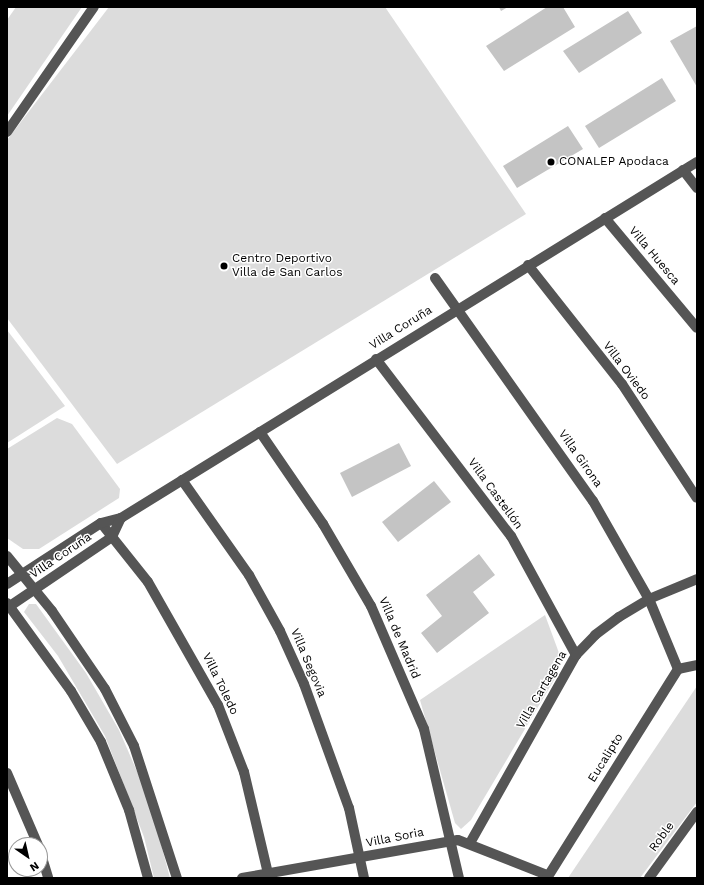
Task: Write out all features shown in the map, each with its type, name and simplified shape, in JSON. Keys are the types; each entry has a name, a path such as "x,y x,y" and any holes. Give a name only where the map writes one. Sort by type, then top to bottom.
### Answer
{"street":[{"path":"7,132 94,7"},
{"name":"Villa Coruña","path":"7,584 101,523 121,518 456,309 697,162"},
{"path":"683,170 697,188"},
{"name":"Villa Huesca","path":"605,218 697,328"},
{"name":"Villa Oviedo","path":"528,265 622,384 697,498"},
{"name":"Villa Girona","path":"435,278 593,501 649,599 678,669"},
{"name":"Villa Castellón","path":"376,359 511,536 576,655"},
{"name":"Villa de Madrid","path":"260,432 323,524 371,606 424,729 453,840 459,878"},
{"name":"Villa Segovia","path":"182,480 249,575 280,631 327,743 349,808 364,878"},
{"path":"112,537 121,518"},
{"name":"Villa Toledo","path":"101,523 148,582 218,705 244,772 269,876"},
{"name":"Villa Coruña","path":"8,606 35,590 112,537"},
{"path":"7,556 35,590 105,689 134,746 177,878"},
{"name":"Villa Cartagena","path":"470,843 576,655 595,635 649,599 697,579"},
{"path":"8,606 67,685 101,742 129,810 148,878"},
{"path":"678,669 697,665"},
{"name":"Eucalipto","path":"547,876 678,669"},
{"path":"7,773 35,837"},
{"name":"Roble","path":"651,877 697,812"},
{"name":"Villa Soria","path":"242,878 269,876 453,840 470,843 547,876"}],"shaded area":[{"path":"16,7 82,7 7,116 7,20"},
{"name":"Centro Deportivo Villa de San Carlos","path":"109,7 385,7 526,214 117,464 7,318 7,140"},
{"path":"7,330 65,406 7,443"},
{"path":"57,418 72,424 120,489 119,498 39,549 23,549 7,538 7,449"},
{"path":"29,604 36,604 86,673 119,730 149,799 170,878 154,878 144,837 105,736 58,656 24,612"},
{"path":"545,615 559,653 557,675 471,820 461,829 455,823 420,700"},
{"path":"697,686 697,802 640,878 568,878"}],"building":[{"path":"499,7 508,7 501,11"},
{"path":"547,7 563,7 575,27 504,71 486,46"},
{"path":"628,11 642,33 579,73 563,51"},
{"path":"697,26 697,87 670,41"},
{"path":"662,78 676,101 599,148 585,126"},
{"path":"568,126 583,149 517,188 503,166"},
{"path":"399,443 411,466 352,497 340,473"},
{"path":"434,481 451,502 398,542 382,522"},
{"path":"479,554 495,575 473,592 489,613 437,653 421,633 442,616 426,595"}],"place":[{"name":"CONALEP Apodaca","path":"551,162"},
{"name":"Centro Deportivo Villa de San Carlos","path":"224,266"}]}
